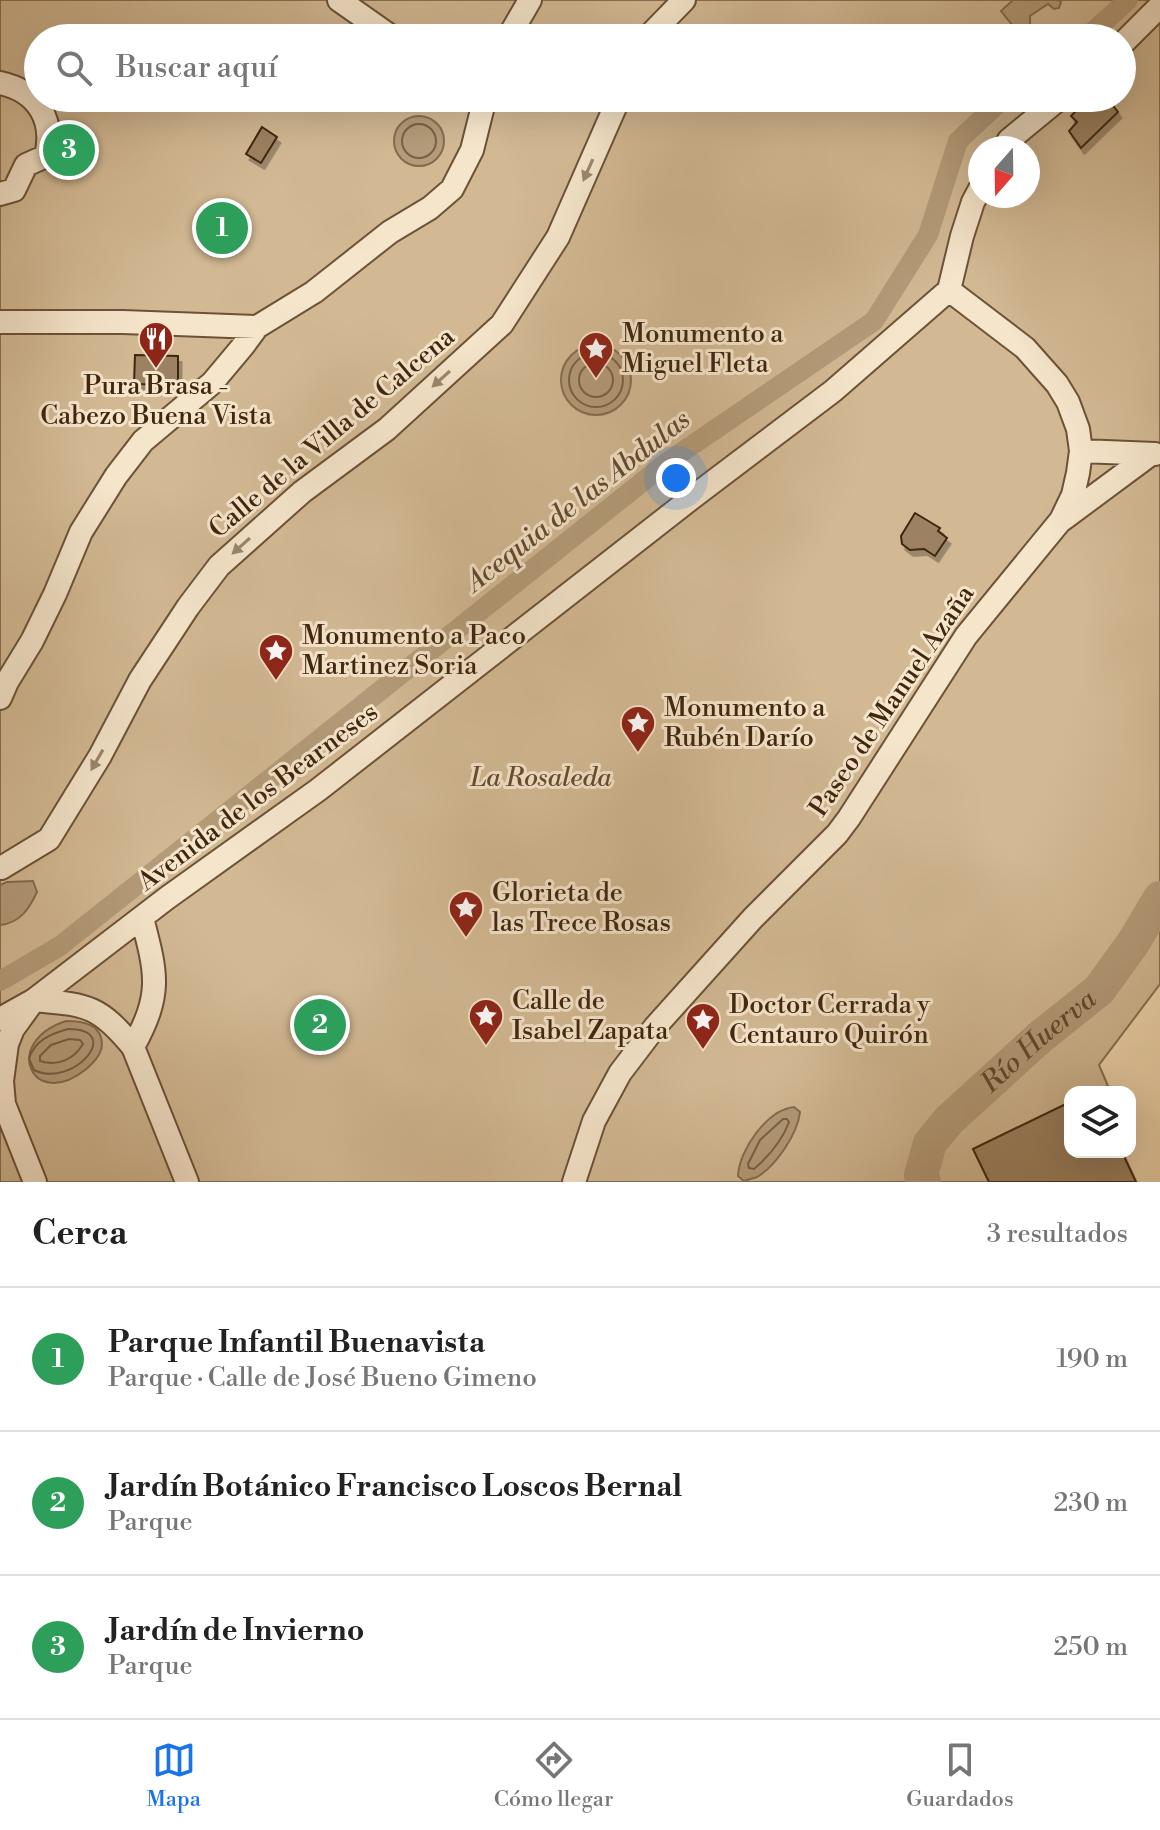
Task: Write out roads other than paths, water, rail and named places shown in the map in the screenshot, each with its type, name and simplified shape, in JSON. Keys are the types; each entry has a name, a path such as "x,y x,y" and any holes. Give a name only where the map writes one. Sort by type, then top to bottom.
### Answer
{"street":[{"path":"339,0 373,24"},
{"path":"516,24 530,0"},
{"path":"661,24 684,0"},
{"path":"1136,30 1160,6"},
{"path":"0,83 24,93"},
{"path":"12,193 26,165 53,144 42,112"},
{"path":"0,698 32,641 81,532 116,476 143,441 212,383 257,327 314,292 390,232 430,208 452,189 472,150 482,112"},
{"name":"Calle de la Villa de Calcena","path":"1,868 49,839 100,756 140,680 219,566 302,492 387,429 502,324 558,237 613,112"},
{"path":"1014,136 1043,112"},
{"path":"949,290 971,208"},
{"name":"Paseo de Manuel Azaña","path":"574,1182 594,1121 620,1073 655,1027 753,918 837,834 966,636 1061,520 1073,495 1081,451 1078,429 1068,402 1057,384 1025,348 949,290"},
{"name":"Avenida de los Bearneses","path":"0,1019 34,1000 180,889 318,790 833,391 949,290"},
{"path":"0,322 257,327"},
{"path":"218,326 232,360"},
{"path":"1081,451 1155,454"},
{"path":"1061,520 1155,454"},
{"path":"133,1047 154,995 155,974 142,918"},
{"path":"35,1182 2,1102 7,1044 13,1029 34,1000 72,1003 90,1009 106,1017 133,1047 187,1182"}],"water":[{"path":"1013,0 1061,2 1059,8 1054,9 1048,4 1030,16 1030,24 1011,24 1001,11"},
{"path":"419,116 437,123 444,141 437,159 419,166 401,159 394,141 401,123"},
{"path":"589,345 603,345 625,360 631,380 629,393 621,405 603,415 589,415 567,400 561,387 561,373 576,351"},
{"path":"33,881 37,892 27,909 13,921 0,925 0,885"},
{"path":"66,1021 85,1023 95,1028 102,1045 96,1059 85,1070 67,1081 51,1083 39,1078 31,1069 29,1057 34,1044 46,1031"},
{"path":"794,1107 800,1112 785,1148 764,1172 744,1181 738,1176 740,1166 756,1133 774,1115"}],"waterway":[{"name":"Acequia de las Abdulas","path":"1101,24 1128,0"},
{"name":"Acequia de las Abdulas","path":"0,981 60,946 666,463 874,321 928,235 958,141 989,112"},
{"name":"Río Huerva","path":"924,1182 921,1175 930,1143 949,1120 1039,1038 1099,990 1160,898"}],"place":[{"name":"Jardín de Invierno","path":"69,150"},
{"name":"Parque Infantil Buenavista","path":"222,228"},
{"name":"Pura Brasa - Cabezo Buena Vista","path":"156,370"},
{"name":"Monumento a Miguel Fleta","path":"596,380"},
{"name":"Monumento a Paco Martinez Soria","path":"276,682"},
{"name":"Monumento a Rubén Darío","path":"638,754"},
{"name":"Glorieta de las Trece Rosas","path":"466,939"},
{"name":"Jardín Botánico Francisco Loscos Bernal","path":"320,1025"},
{"name":"Calle de Isabel Zapata","path":"486,1047"},
{"name":"Doctor Cerrada y Centauro Quirón","path":"703,1051"}],"park label":[{"name":"La Rosaleda","path":"541,778"}]}
